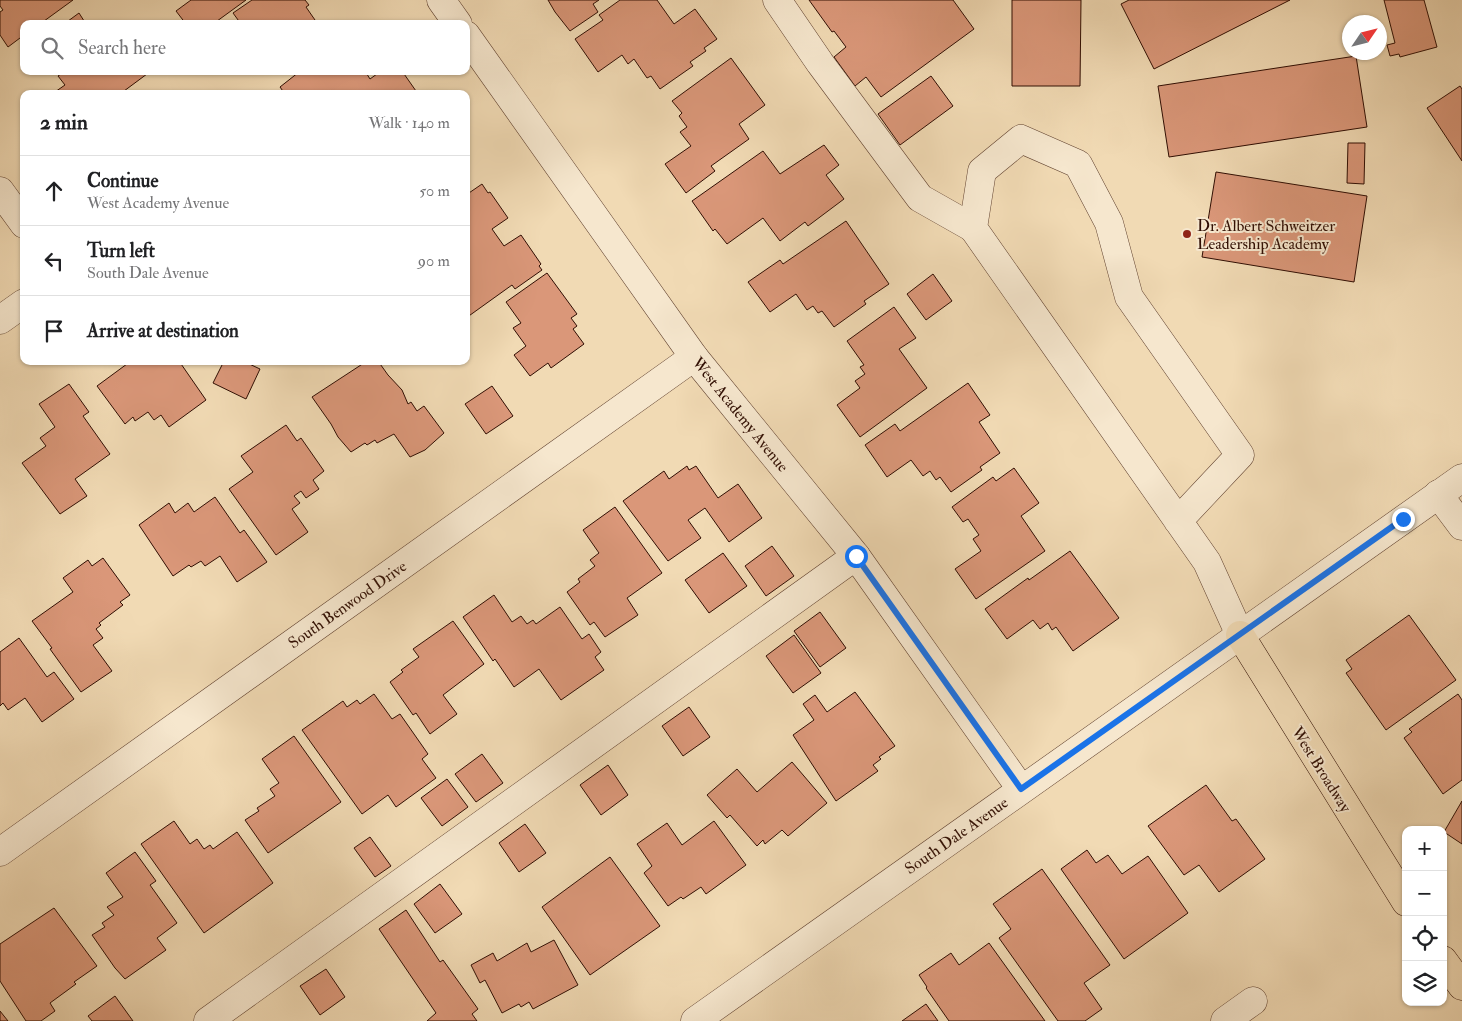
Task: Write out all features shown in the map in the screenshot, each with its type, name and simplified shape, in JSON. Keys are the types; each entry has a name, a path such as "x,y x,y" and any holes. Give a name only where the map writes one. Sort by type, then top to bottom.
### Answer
{"main road":[{"name":"West Broadway","path":"1240,634 1402,896"},
{"path":"1444,961 1462,986"}],"street":[{"path":"441,0 455,20"},
{"path":"777,0 820,63 920,198 973,228 1207,562 1240,634"},
{"name":"West Academy Avenue","path":"470,41 694,357 856,556 1021,789"},
{"path":"973,228 982,171 1021,139 1078,164 1109,223 1129,297 1240,455 1178,521"},
{"path":"0,191 20,218"},
{"path":"0,320 20,306"},
{"name":"South Benwood Drive","path":"0,852 694,357"},
{"name":"South Dale Avenue","path":"695,1021 1462,478"},
{"path":"1438,494 1462,526"},
{"path":"208,1021 856,556"},
{"path":"1225,1021 1253,1001"}],"building":[{"path":"0,0 73,0 46,20 20,20 20,38 8,47 0,35 0,12 3,10 0,6"},
{"path":"191,0 246,0 218,20 183,20 176,11"},
{"path":"252,0 305,0 309,5 306,7 315,20 238,20 233,13"},
{"path":"548,0 599,0 593,4 598,12 570,31"},
{"path":"620,0 657,0 674,24 695,9 717,39 704,48 706,51 690,62 693,66 660,89 651,76 647,78 634,59 628,64 622,55 598,72 575,39 603,20 599,15"},
{"path":"809,0 953,0 974,29 881,97 866,77 855,86 834,57 846,47 834,31 832,32"},
{"path":"1012,0 1081,0 1080,86 1012,86"},
{"path":"1129,0 1290,0 1154,69 1121,4"},
{"path":"1384,0 1424,0 1437,47 1400,57 1399,54 1390,56 1387,45 1395,43"},
{"path":"79,13 83,20 69,20"},
{"path":"731,58 765,105 739,124 749,139 711,166 715,171 686,193 665,164 691,146 680,132 687,127 679,116 682,113 672,101"},
{"path":"1342,58 1342,60 1357,60 1367,127 1169,157 1158,86"},
{"path":"146,75 125,90 58,90 65,85 58,76"},
{"path":"295,75 368,75 370,79 376,75 405,75 415,90 282,90 280,87"},
{"path":"931,76 953,106 900,145 878,114"},
{"path":"1460,86 1462,89 1462,161 1427,108"},
{"path":"1348,143 1365,143 1364,184 1347,183"},
{"path":"824,145 839,165 826,175 844,199 808,226 805,222 780,241 763,218 727,244 715,229 713,231 692,201 763,151 780,174"},
{"path":"1216,172 1367,196 1354,282 1202,257"},
{"path":"482,184 488,193 490,192 508,218 492,229 504,246 521,235 541,264 539,266 542,270 515,289 512,285 470,315 470,192"},
{"path":"846,221 889,284 864,301 866,304 834,327 822,311 818,313 813,306 807,310 796,294 770,312 748,282 780,260 783,264"},
{"path":"547,273 577,314 571,318 577,326 573,329 584,344 551,368 548,363 530,376 514,355 526,346 513,328 521,323 506,302"},
{"path":"933,274 952,301 926,320 907,294"},
{"path":"894,307 916,338 899,349 927,388 860,437 837,405 860,388 855,381 865,374 860,367 864,365 847,341"},
{"path":"126,365 182,365 206,400 169,427 161,415 154,420 148,412 135,421 133,417 125,424 97,386"},
{"path":"222,365 252,365 260,369 246,399 213,383"},
{"path":"361,365 381,365 402,390 408,404 411,402 417,411 424,406 444,433 425,450 410,457 394,434 377,443 375,440 367,445 365,443 351,452 338,437 312,397"},
{"path":"968,383 990,415 979,422 1000,453 980,467 982,470 951,492 940,477 936,480 930,471 923,476 911,460 887,477 865,445 895,424 900,431"},
{"path":"69,384 89,412 83,416 110,454 75,479 87,496 60,514 22,463 46,446 40,438 55,427 39,404"},
{"path":"492,386 513,416 486,434 465,404"},
{"path":"286,425 297,441 301,438 324,471 313,480 319,489 306,498 301,491 294,496 300,503 292,509 308,532 276,555 229,489 253,472 241,456"},
{"path":"687,466 689,470 696,466 718,498 738,484 762,518 729,542 705,508 688,520 701,538 668,561 623,501 664,471 669,479"},
{"path":"1014,468 1039,503 1021,516 1045,551 976,599 955,569 981,551 973,539 979,535 968,519 963,522 952,507 993,477 996,481"},
{"path":"215,497 240,533 244,530 267,562 237,582 220,556 205,566 201,561 191,567 189,565 173,576 139,525 169,503 175,513 188,503 194,512"},
{"path":"615,507 662,573 627,598 638,615 605,637 594,622 590,625 567,592 580,582 578,579 595,566 590,560 599,553 583,530"},
{"path":"772,546 794,576 766,596 745,566"},
{"path":"1070,551 1119,618 1073,651 1056,627 1052,630 1048,623 1040,629 1033,620 1007,639 985,609"},
{"path":"723,553 747,586 709,613 685,580"},
{"path":"103,558 130,595 120,602 123,605 99,623 101,625 96,629 103,638 93,645 112,671 81,692 32,621 73,592 63,578 88,560 92,566"},
{"path":"494,595 512,622 521,616 527,624 533,620 536,624 560,607 582,639 589,634 601,652 595,657 604,670 561,700 539,669 514,687 495,659 493,661 463,617"},
{"path":"820,612 846,648 820,667 794,631"},
{"path":"1409,615 1456,680 1386,730 1346,673 1352,669 1346,660"},
{"path":"453,621 484,664 443,695 457,714 430,734 416,713 413,715 390,682 403,672 401,670 419,657 413,649"},
{"path":"794,635 821,673 793,693 766,656"},
{"path":"19,638 47,677 54,672 74,699 42,722 25,698 8,710 3,703 0,706 0,652"},
{"path":"855,692 895,746 879,757 881,759 873,765 878,771 836,801 793,735 814,720 803,704 815,695 827,712"},
{"path":"374,694 392,719 400,714 428,754 422,759 436,778 396,807 388,795 362,814 302,730 343,701 347,707 357,700 360,704"},
{"path":"1458,694 1462,700 1462,780 1443,794 1404,738 1412,732 1409,729"},
{"path":"689,707 710,737 683,756 662,726"},
{"path":"294,736 341,802 268,853 245,820 259,811 257,808 275,796 270,789 279,783 262,759"},
{"path":"482,754 503,783 476,802 455,774"},
{"path":"792,762 827,803 788,836 782,830 765,844 763,840 757,846 730,815 727,818 707,795 737,769 757,792"},
{"path":"608,765 628,795 601,815 580,785"},
{"path":"447,779 468,807 442,826 421,798"},
{"path":"1206,785 1232,821 1236,819 1265,859 1219,892 1199,865 1184,875 1148,826"},
{"path":"1462,801 1462,844 1447,834 1447,827"},
{"path":"174,821 190,844 197,839 204,849 210,845 213,849 237,832 273,883 204,933 141,844"},
{"path":"714,821 746,865 706,894 701,887 668,906 644,873 652,866 637,844 667,823 682,845"},
{"path":"525,824 546,853 519,872 499,843"},
{"path":"370,837 391,866 375,877 354,848"},
{"path":"1087,850 1096,863 1108,855 1122,874 1148,856 1188,913 1124,959 1061,869"},
{"path":"135,852 156,881 150,885 177,923 157,938 166,950 125,979 92,935 105,927 102,923 114,915 107,907 123,897 106,873"},
{"path":"610,857 660,926 590,975 542,907"},
{"path":"1042,869 1110,965 1084,983 1102,1009 1085,1021 1058,1021 999,938 1011,929 993,904"},
{"path":"440,884 462,914 435,933 414,904"},
{"path":"54,908 97,966 74,982 76,984 50,1003 55,1011 41,1021 26,1021 0,981 0,944"},
{"path":"406,910 440,962 443,960 478,1009 472,1014 477,1021 427,1021 436,1013 379,929"},
{"path":"554,940 578,985 533,1009 529,1002 521,1007 519,1004 502,1013 485,980 480,983 471,965 493,953 497,961 527,943 531,952"},
{"path":"989,943 1045,1021 949,1021 919,975 951,953 959,965"},
{"path":"326,969 345,997 320,1015 300,986"},
{"path":"115,996 133,1021 92,1021 88,1016"},
{"path":"926,1004 938,1021 902,1021"},
{"path":"0,1011 8,1021 0,1021"}],"place":[{"name":"Dr. Albert Schweitzer Leadership Academy","path":"1187,234"}],"route":[{"path":"856,556 1021,789 1403,519"}]}
